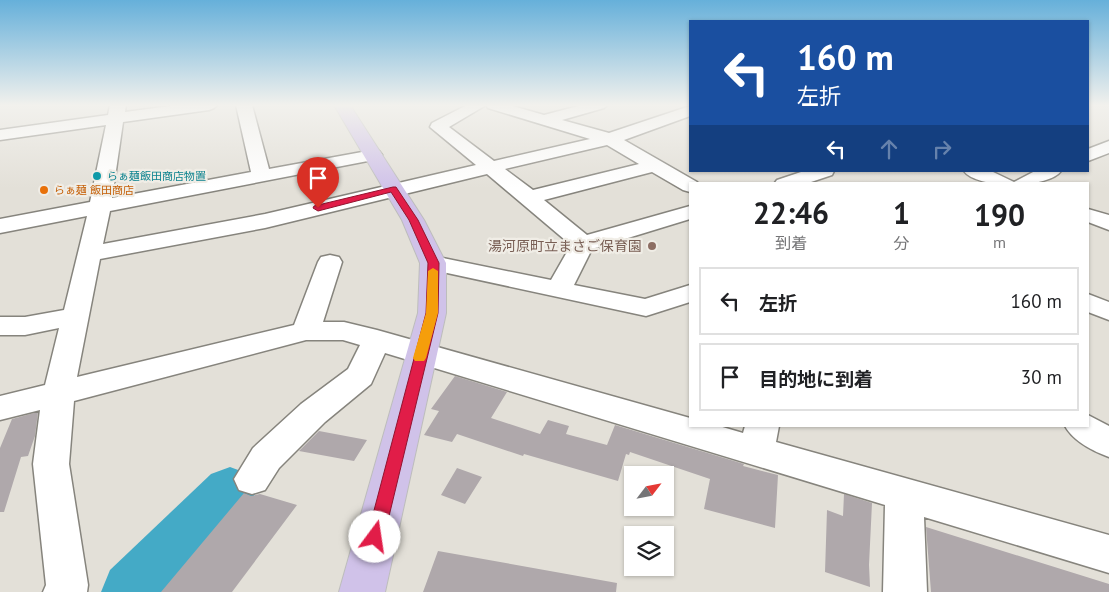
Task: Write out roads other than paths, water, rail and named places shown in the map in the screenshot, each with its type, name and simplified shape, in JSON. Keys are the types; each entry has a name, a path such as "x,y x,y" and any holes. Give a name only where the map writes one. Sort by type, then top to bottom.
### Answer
{"main road":[{"path":"359,133 413,220 433,263 432,313 362,592"}],"street":[{"path":"65,592 67,585 51,464 58,394 100,207 113,133"},
{"path":"251,133 261,176"},
{"path":"445,133 583,244"},
{"path":"592,133 610,138 689,185"},
{"path":"89,254 265,221 610,138 624,133"},
{"path":"0,226 372,154"},
{"path":"527,198 656,165"},
{"path":"790,182 820,172 838,182"},
{"path":"976,172 1001,182"},
{"path":"1027,182 1050,172"},
{"path":"560,288 583,244 689,212"},
{"path":"1089,215 1109,223"},
{"path":"306,331 330,262"},
{"path":"433,263 560,288 646,308 689,292"},
{"path":"1089,302 1109,312"},
{"path":"0,326 25,326 75,316"},
{"path":"0,408 306,331 344,331 377,339 421,354 689,421"},
{"path":"252,479 266,458 306,420 360,376 377,339"},
{"path":"711,427 759,439 904,495 1109,554"},
{"path":"1084,427 1109,443"},
{"path":"904,495 905,592"}],"waterway":[{"path":"132,592 230,490"}],"place":[{"name":"らぁ麺飯田商店物置","path":"97,176"},
{"name":"らぁ麺 飯田商店","path":"44,190"},
{"name":"湯河原町立まさご保育園","path":"652,246"}]}
